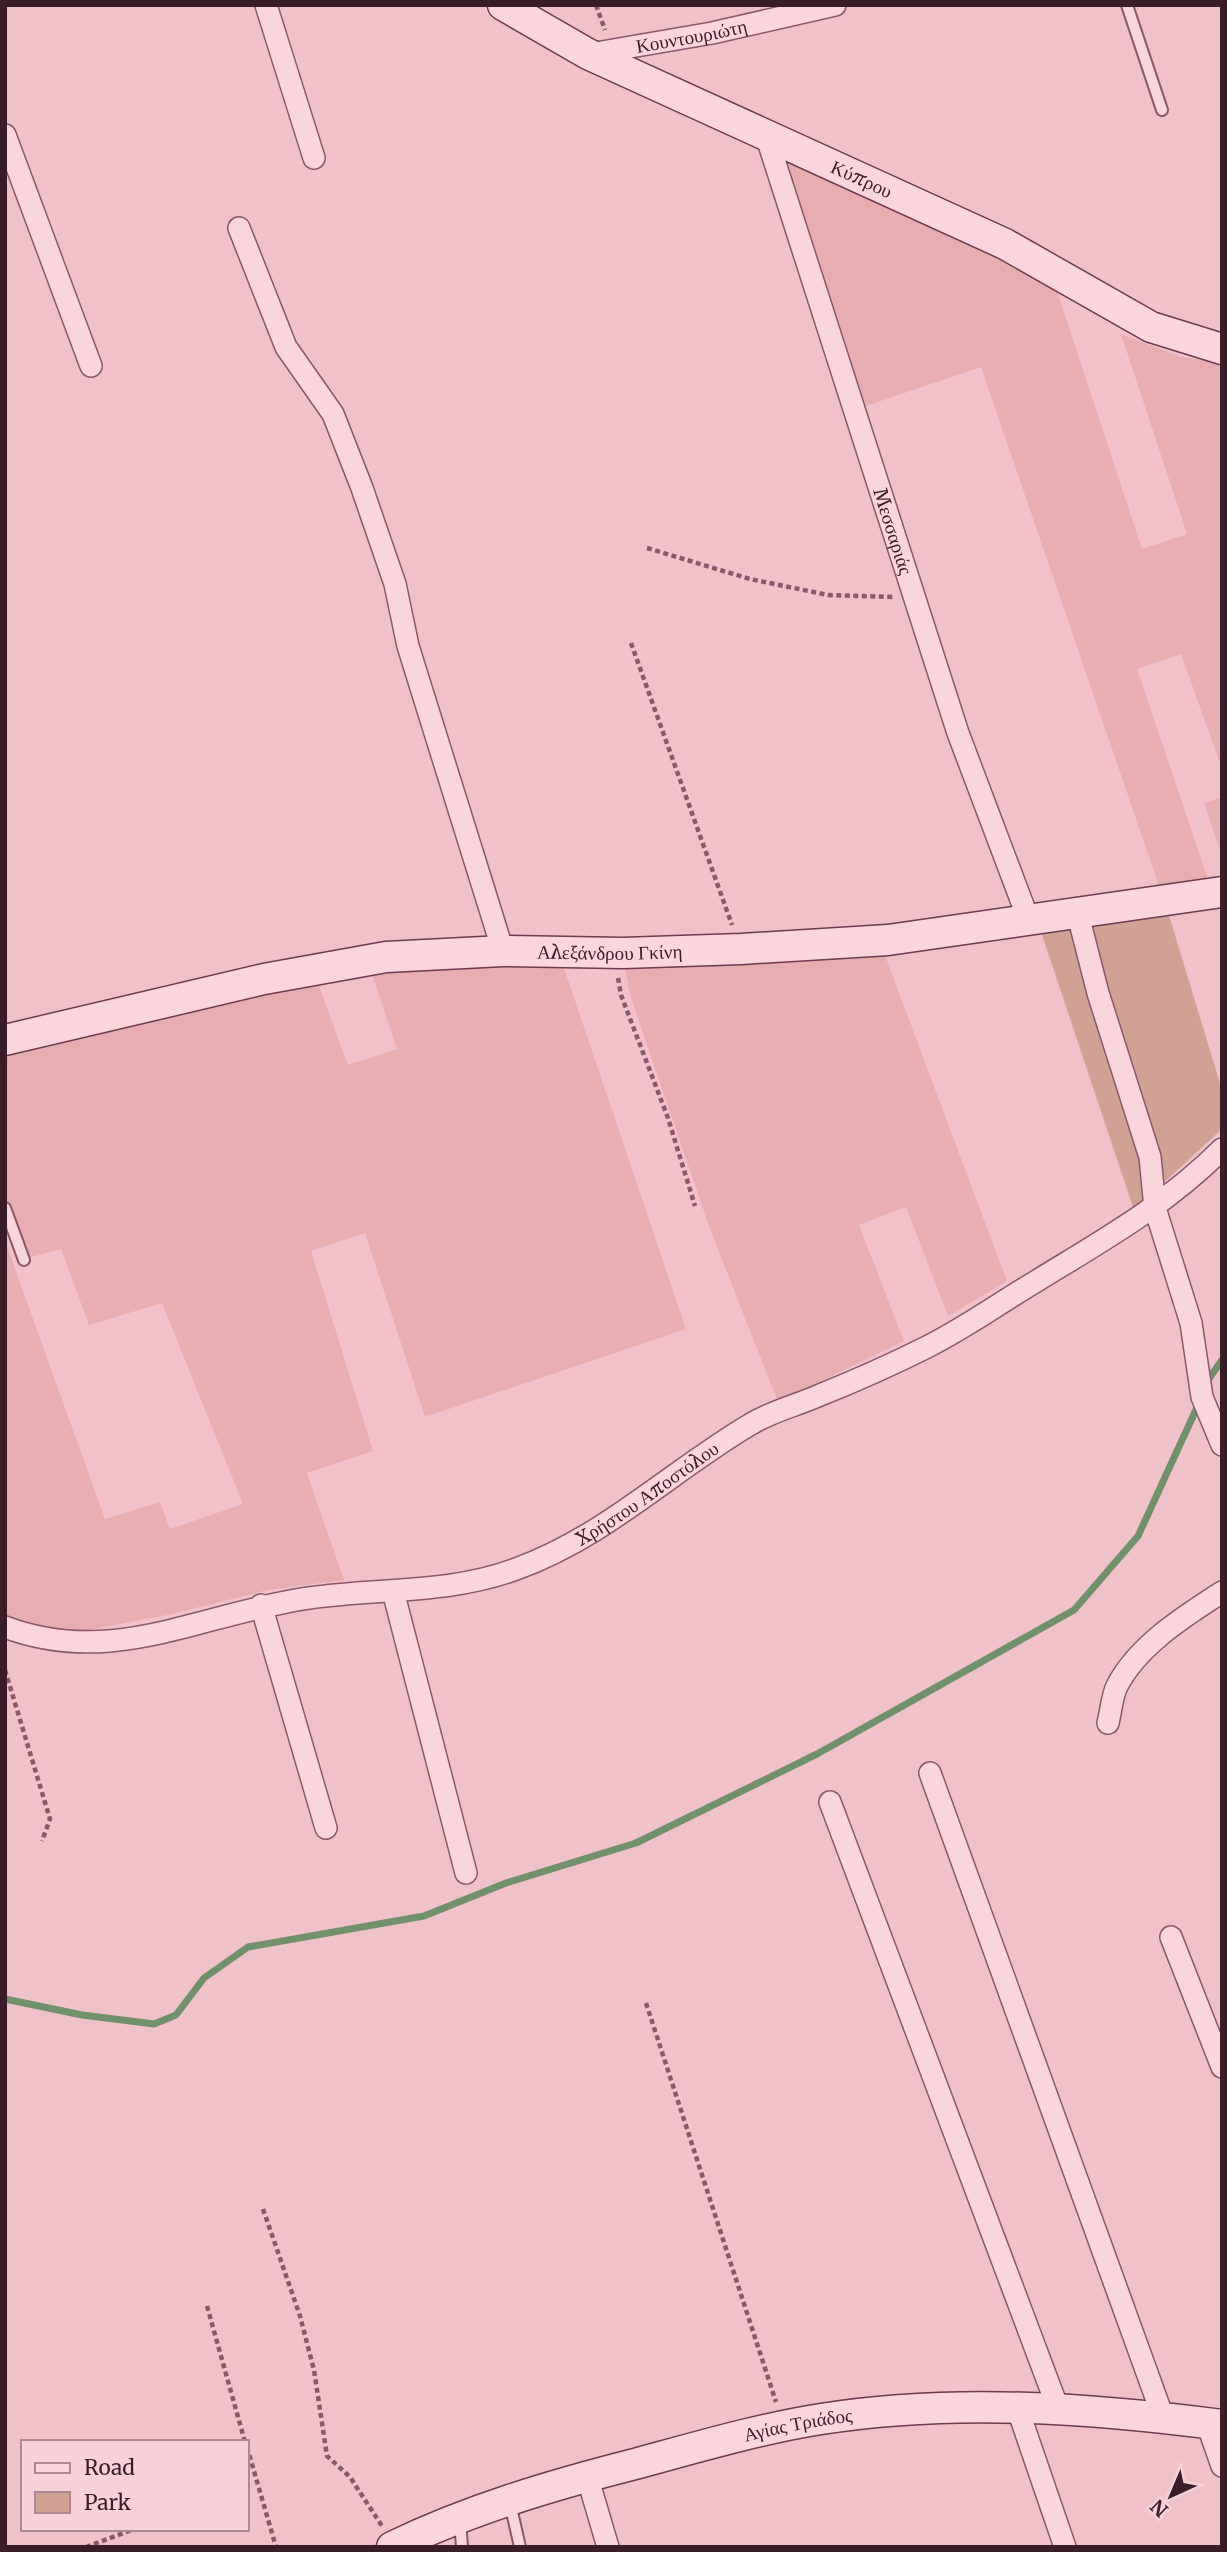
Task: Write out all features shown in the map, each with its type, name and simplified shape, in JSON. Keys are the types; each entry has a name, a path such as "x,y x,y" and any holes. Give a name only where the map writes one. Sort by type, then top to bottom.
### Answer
{"street":[{"path":"266,5 314,158"},
{"name":"Κύπρου","path":"503,5 588,54 767,138 1005,244 1151,327 1204,346 1222,349"},
{"name":"Κουντουριώτη","path":"588,54 712,33 835,5"},
{"path":"5,135 91,366"},
{"name":"Μεσσαριάς","path":"767,138 958,733 1029,921"},
{"path":"239,228 286,347 333,414 362,488 395,584 408,646 503,951"},
{"name":"Αλεξάνδρου Γκίνη","path":"5,1040 250,982 386,957 503,951 614,953 741,949 888,940 1078,915 1222,892"},
{"path":"1078,915 1098,993 1150,1157 1155,1208 1191,1323 1202,1396 1222,1445"},
{"name":"Χρήστου Αποστόλου","path":"5,1627 39,1640 79,1644 137,1639 261,1605 441,1587 514,1570 576,1543 754,1422 924,1349 1155,1208 1187,1183 1222,1149"},
{"path":"393,1591 466,1873"},
{"path":"1108,1723 1117,1686 1141,1654 1180,1619 1222,1592"},
{"path":"261,1605 326,1828"},
{"path":"930,1773 1163,2417"},
{"path":"830,1801 1059,2411"},
{"path":"1171,1937 1222,2067"},
{"name":"Αγίας Τριάδος","path":"389,2541 587,2476 821,2419 982,2407 1163,2417 1214,2424"},
{"path":"1018,2410 1065,2547"},
{"path":"1214,2424 1222,2466"},
{"path":"587,2476 608,2547"}],"lane":[{"path":"1127,5 1162,110"},
{"path":"5,1208 24,1260"},
{"path":"509,2501 520,2547"},
{"path":"460,2517 462,2547"}],"path":[{"path":"647,548 750,579 828,595 914,598"},
{"path":"631,643 741,949"},
{"path":"614,953 621,995 668,1118 695,1206"},
{"path":"5,1670 50,1819 42,1841"},
{"path":"646,2003 785,2427"},
{"path":"263,2210 300,2316 314,2370 327,2456 350,2477 376,2512 389,2541"},
{"path":"207,2306 244,2440"},
{"path":"248,2450 276,2547"},
{"path":"86,2547 129,2531"}],"shaded area":[{"path":"790,158 989,251 1057,291 1142,549 1187,534 1121,334 1181,357 1222,363 1222,769 1181,654 1137,669 1208,879 1159,886 981,367 866,406 784,178 783,167"},
{"path":"1222,797 1222,856 1204,803"},
{"path":"883,950 1007,1281 948,1316 906,1207 859,1225 904,1341 778,1402 710,1229 630,995 624,962"},
{"path":"562,962 686,1329 425,1417 365,1233 311,1251 373,1451 307,1473 344,1580 268,1590 168,1615 71,1633 29,1626 5,1614 5,1241 105,1519 160,1502 170,1529 243,1504 162,1303 89,1325 61,1249 28,1258 5,1195 5,1052 316,978 348,1065 397,1049 371,971"}],"green space":[{"path":"1168,912 1222,1090 1222,1129 1134,1210 1040,929"}],"waterway":[{"path":"1206,1383 1222,1360"},
{"path":"5,1999 82,2015 154,2024 176,2015 204,1978 248,1947 424,1916 506,1883 636,1843 817,1754 1074,1610 1138,1536 1200,1401"}]}
